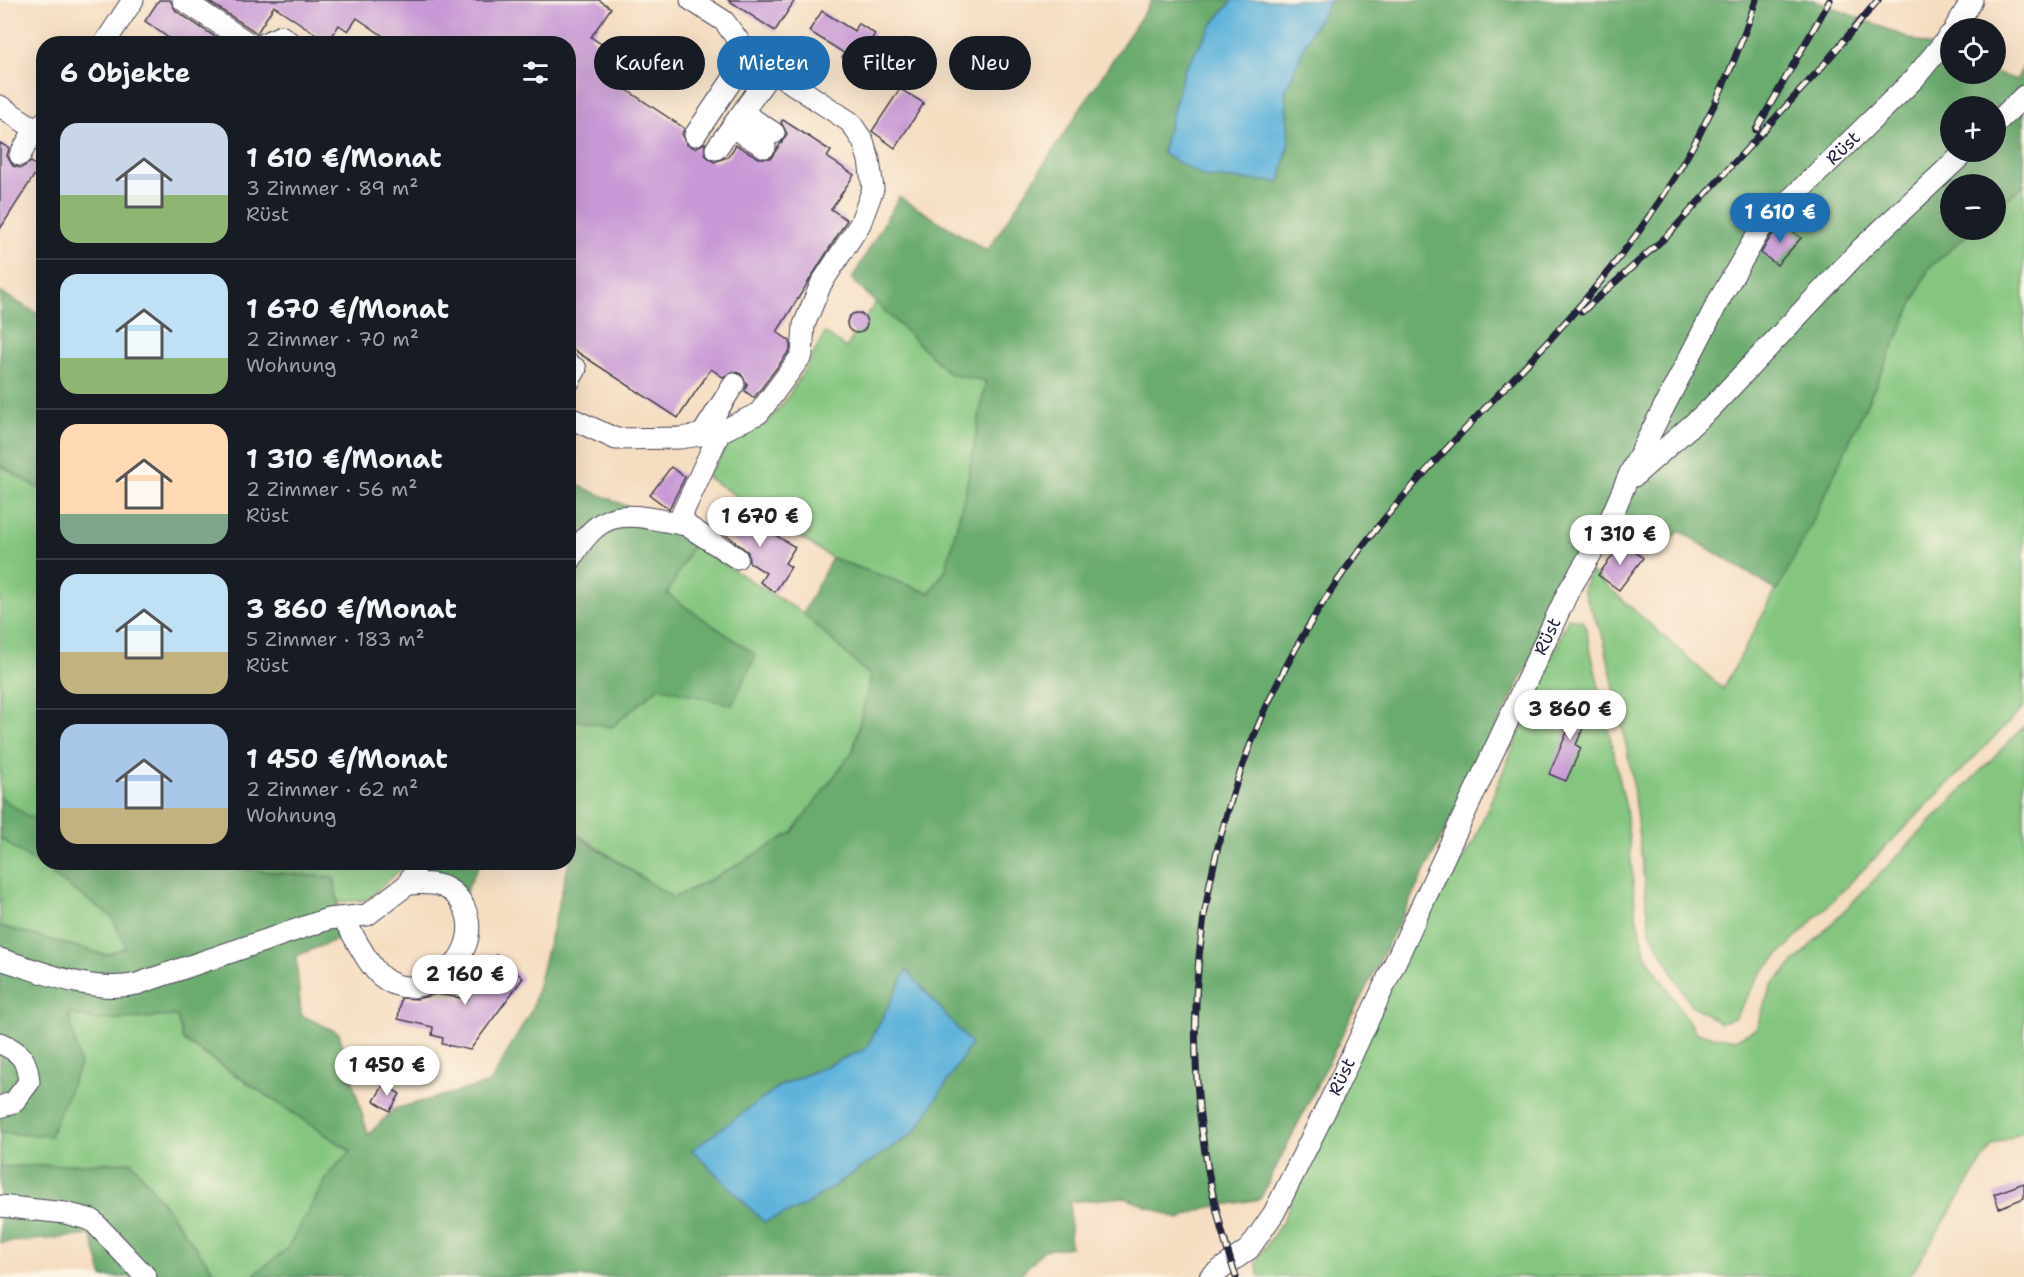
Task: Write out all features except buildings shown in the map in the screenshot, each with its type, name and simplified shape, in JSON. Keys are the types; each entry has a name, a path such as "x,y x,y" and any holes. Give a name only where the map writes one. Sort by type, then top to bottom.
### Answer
{"street":[{"path":"109,36 133,0"},
{"path":"183,0 238,36"},
{"path":"691,0 724,21 735,36"},
{"path":"1961,18 1972,0"},
{"name":"Rüst","path":"1210,1277 1249,1249 1274,1213 1336,1089 1568,592 1607,527 1625,484 1719,300 1761,228 1914,79 1940,47"},
{"path":"695,135 725,90"},
{"path":"716,149 759,90"},
{"path":"576,421 616,439 680,438 711,432 759,413 802,355 804,325 821,284 860,224 873,189 869,160 863,141 850,122 801,90"},
{"path":"2006,113 2024,96"},
{"path":"0,106 36,124"},
{"path":"738,120 770,140"},
{"path":"20,155 36,131"},
{"path":"1625,484 1710,409 1862,248 1954,162"},
{"path":"686,525 682,514 711,432 734,384"},
{"path":"576,550 610,517 630,515 686,525 737,558"},
{"path":"0,959 85,983 119,988 158,978 299,928 328,920 344,920 367,915 408,884 414,870"},
{"path":"344,920 380,977 393,984 409,986 442,977 455,967 464,952 470,938 470,921 461,900 448,886 429,883 408,884"},
{"path":"0,1043 14,1049 28,1063 29,1082 14,1102 0,1107"},
{"path":"0,1206 72,1214 92,1220 146,1277"}],"green space":[{"path":"1152,0 1233,0 1212,25 1184,70 1162,153 1205,177 1280,182 1289,141 1285,92 1311,32 1331,0 1813,0 1940,50 1940,84 2006,84 2006,76 2016,80 2024,65 2024,184 2006,200 2006,174 1940,174 1940,240 1961,240 1929,268 1812,523 1777,591 1680,531 1662,548 1599,524 1260,1199 1205,1208 1179,1219 1123,1197 1070,1202 1070,1247 1044,1250 1018,1277 251,1277 287,1249 331,1171 351,1151 183,1040 177,1016 97,1020 69,1013 80,1065 50,1136 0,1133 0,926 106,955 126,947 112,917 45,870 249,870 334,878 343,937 296,956 301,1015 339,1033 368,1135 394,1109 490,1083 532,1009 567,870 576,870 576,835 673,898 714,878 792,833 853,751 871,677 803,613 832,558 930,593 946,569 965,494 986,381 950,374 852,279 899,197 987,251","holes":["907,971 916,1131 802,1207 764,1221 780,1086 866,1049"]},
{"path":"2024,184 2024,707 1761,973 1735,1018 1720,1023 1690,1004 1650,931 1631,769 1604,640 1583,590 1590,571 1723,689 1812,523 1929,268 1961,240 2006,240 2006,200"},
{"path":"0,292 36,313 36,487 0,465"},
{"path":"876,302 950,374 986,381 965,494 946,569 929,593 832,558 707,477 733,436 759,426 774,414 799,380 825,333 846,348"},
{"path":"0,465 36,487 36,818 29,817 0,797"},
{"path":"576,484 670,525 693,545 667,594 756,655 732,705 659,687 612,727 576,720"},
{"path":"693,545 803,613 871,677 853,751 792,833 714,878 673,898 576,833 576,720 612,727 659,687 756,655 667,594"},
{"path":"1568,618 1584,621 1626,808 1636,915 1646,956 1696,1033 1735,1040 1756,1029 1771,986 2024,726 2024,1131 1992,1146 1909,1277 1259,1277 1256,1261 1283,1221 1381,986 1473,843"},
{"path":"0,797 29,817 36,818 36,863 0,838"},
{"path":"0,838 36,863 36,870 45,870 112,917 127,947 106,955 0,926"},
{"path":"249,870 399,870 367,900 338,902 334,878"},
{"path":"426,870 476,870 463,897"},
{"path":"69,1013 97,1020 177,1016 183,1040 351,1152 331,1171 287,1249 251,1277 218,1277 132,1162 0,1167 0,1133 50,1135"},
{"path":"132,1162 218,1277 103,1277 91,1235 0,1243 0,1167"}],"water":[{"path":"1233,0 1331,0 1311,32 1285,92 1289,141 1280,182 1205,177 1162,153 1184,70 1212,25"},
{"path":"907,970 971,1044 916,1131 802,1207 764,1222 692,1150 780,1086 866,1049"}],"railway":[{"path":"1236,1277 1210,1178 1197,1079 1197,979 1210,881 1236,785 1273,693 1321,605 1381,523 1584,301 1656,206 1677,174 1713,106 1729,72 1756,0"},
{"path":"1756,130 1830,0"},
{"path":"1582,312 1669,234 1820,69 1878,0"}]}
